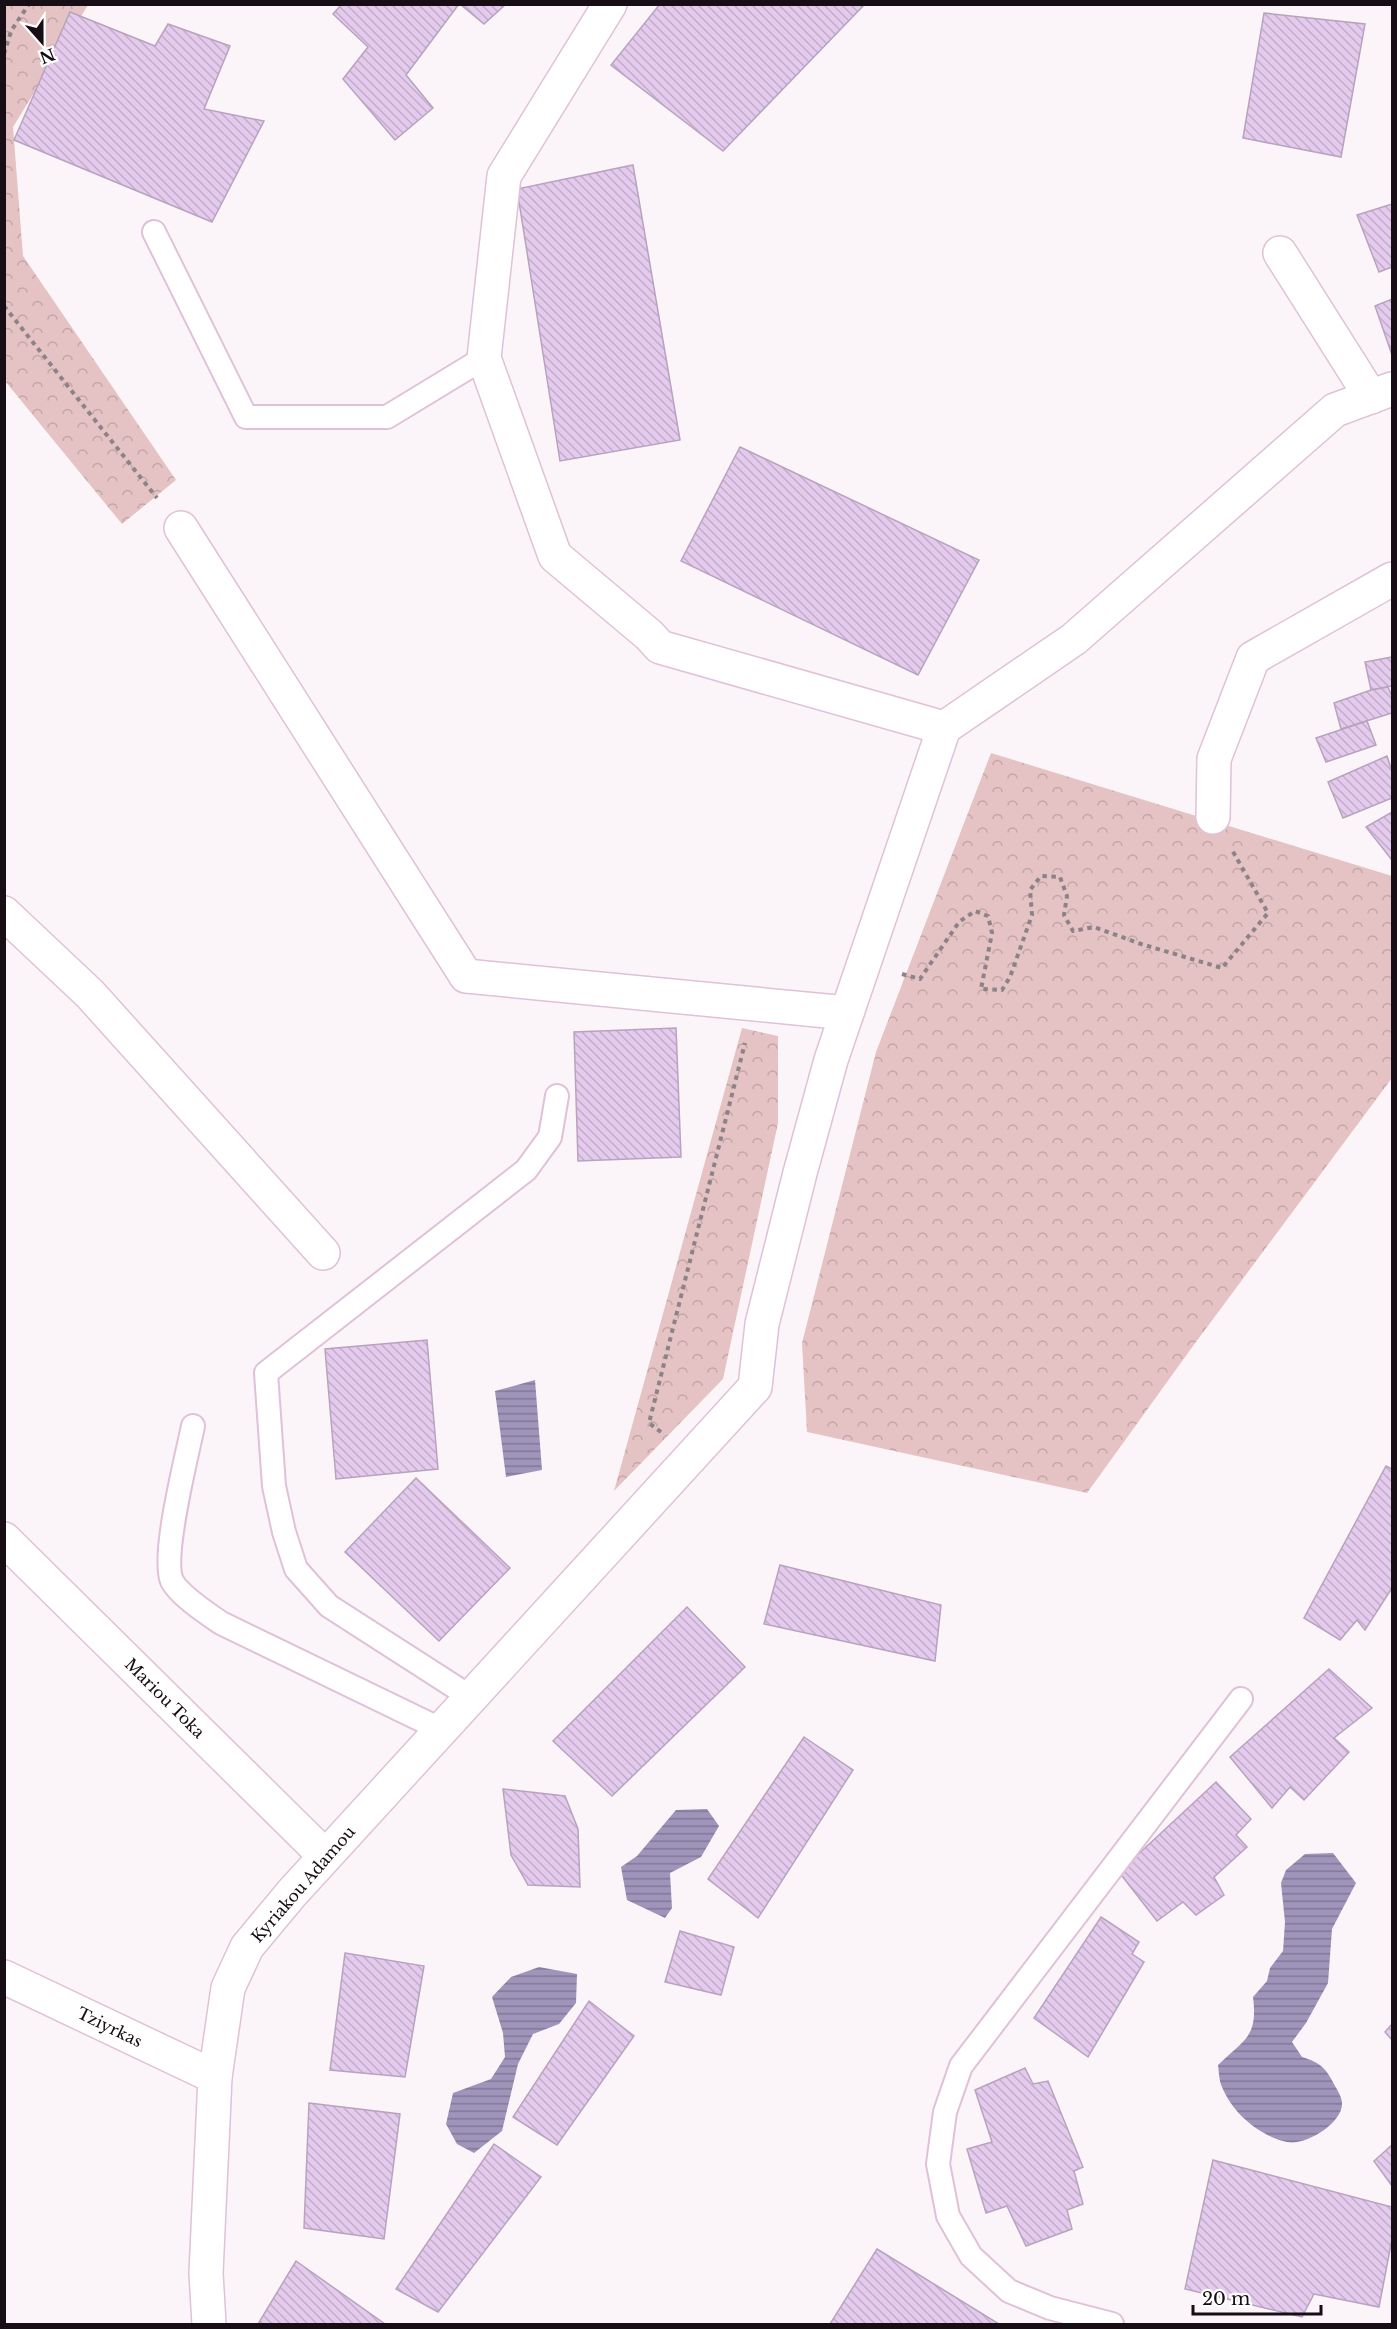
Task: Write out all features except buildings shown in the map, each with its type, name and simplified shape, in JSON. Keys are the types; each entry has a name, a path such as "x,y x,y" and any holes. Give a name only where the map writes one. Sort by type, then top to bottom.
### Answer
{"street":[{"path":"610,4 504,176 484,358 555,556 650,635 660,647 944,728 1074,639 1335,410 1382,393 1280,253"},
{"path":"181,528 466,976 847,1013"},
{"path":"1213,817 1214,759 1252,658 1392,579"},
{"name":"Kyriakou Adamou","path":"209,2325 206,2274 215,2077 228,1988 248,1947 325,1856 755,1387 762,1324 831,1060 944,728"},
{"path":"4,913 90,994 323,1253"},
{"name":"Mariou Toka","path":"4,1539 325,1856"},
{"name":"Tziyrkas","path":"4,1977 215,2077"}],"lane":[{"path":"154,232 246,417 387,417 484,358"},
{"path":"472,1698 329,1606 296,1569 284,1532 274,1486 266,1373 526,1170 550,1137 557,1096"},
{"path":"193,1426 168,1550 172,1581 196,1606 221,1623 442,1730"},
{"path":"1113,2325 1050,2308 1009,2291 971,2256 948,2216 938,2164 945,2112 961,2066 1241,1699"}],"path":[{"path":"4,54 11,31 29,4"},
{"path":"4,306 181,528"},
{"path":"864,963 920,979 959,922 975,911 988,916 992,933 981,988 1002,990 1010,977 1032,915 1030,890 1041,876 1060,877 1067,896 1064,915 1073,932 1094,927 1141,944 1222,968 1268,913 1213,817"},
{"path":"692,1455 649,1423 755,1004"}],"green space":[{"path":"4,5 88,5 13,127 23,256 176,480 122,524 5,381"},
{"path":"991,753 1392,876 1392,1078 1087,1493 807,1432 802,1343 876,1052"},
{"path":"742,1028 778,1036 778,1123 723,1379 614,1491"}],"shaded area":[{"path":"535,1380 542,1470 506,1477 495,1391"},
{"path":"707,1809 719,1826 701,1857 670,1873 672,1908 665,1918 627,1900 621,1867 637,1856 676,1810"},
{"path":"1333,1853 1356,1883 1332,1929 1328,1983 1306,2023 1292,2042 1302,2057 1326,2070 1339,2092 1342,2103 1341,2111 1322,2132 1304,2140 1287,2142 1267,2135 1240,2115 1222,2087 1218,2065 1248,2036 1253,2021 1253,1997 1267,1981 1270,1968 1283,1951 1285,1922 1281,1883 1286,1870 1305,1854"},
{"path":"539,1967 577,1974 576,2003 559,2024 533,2034 518,2064 502,2131 474,2153 457,2144 446,2124 453,2093 491,2079 505,2057 503,2033 492,1997 511,1977"}]}
